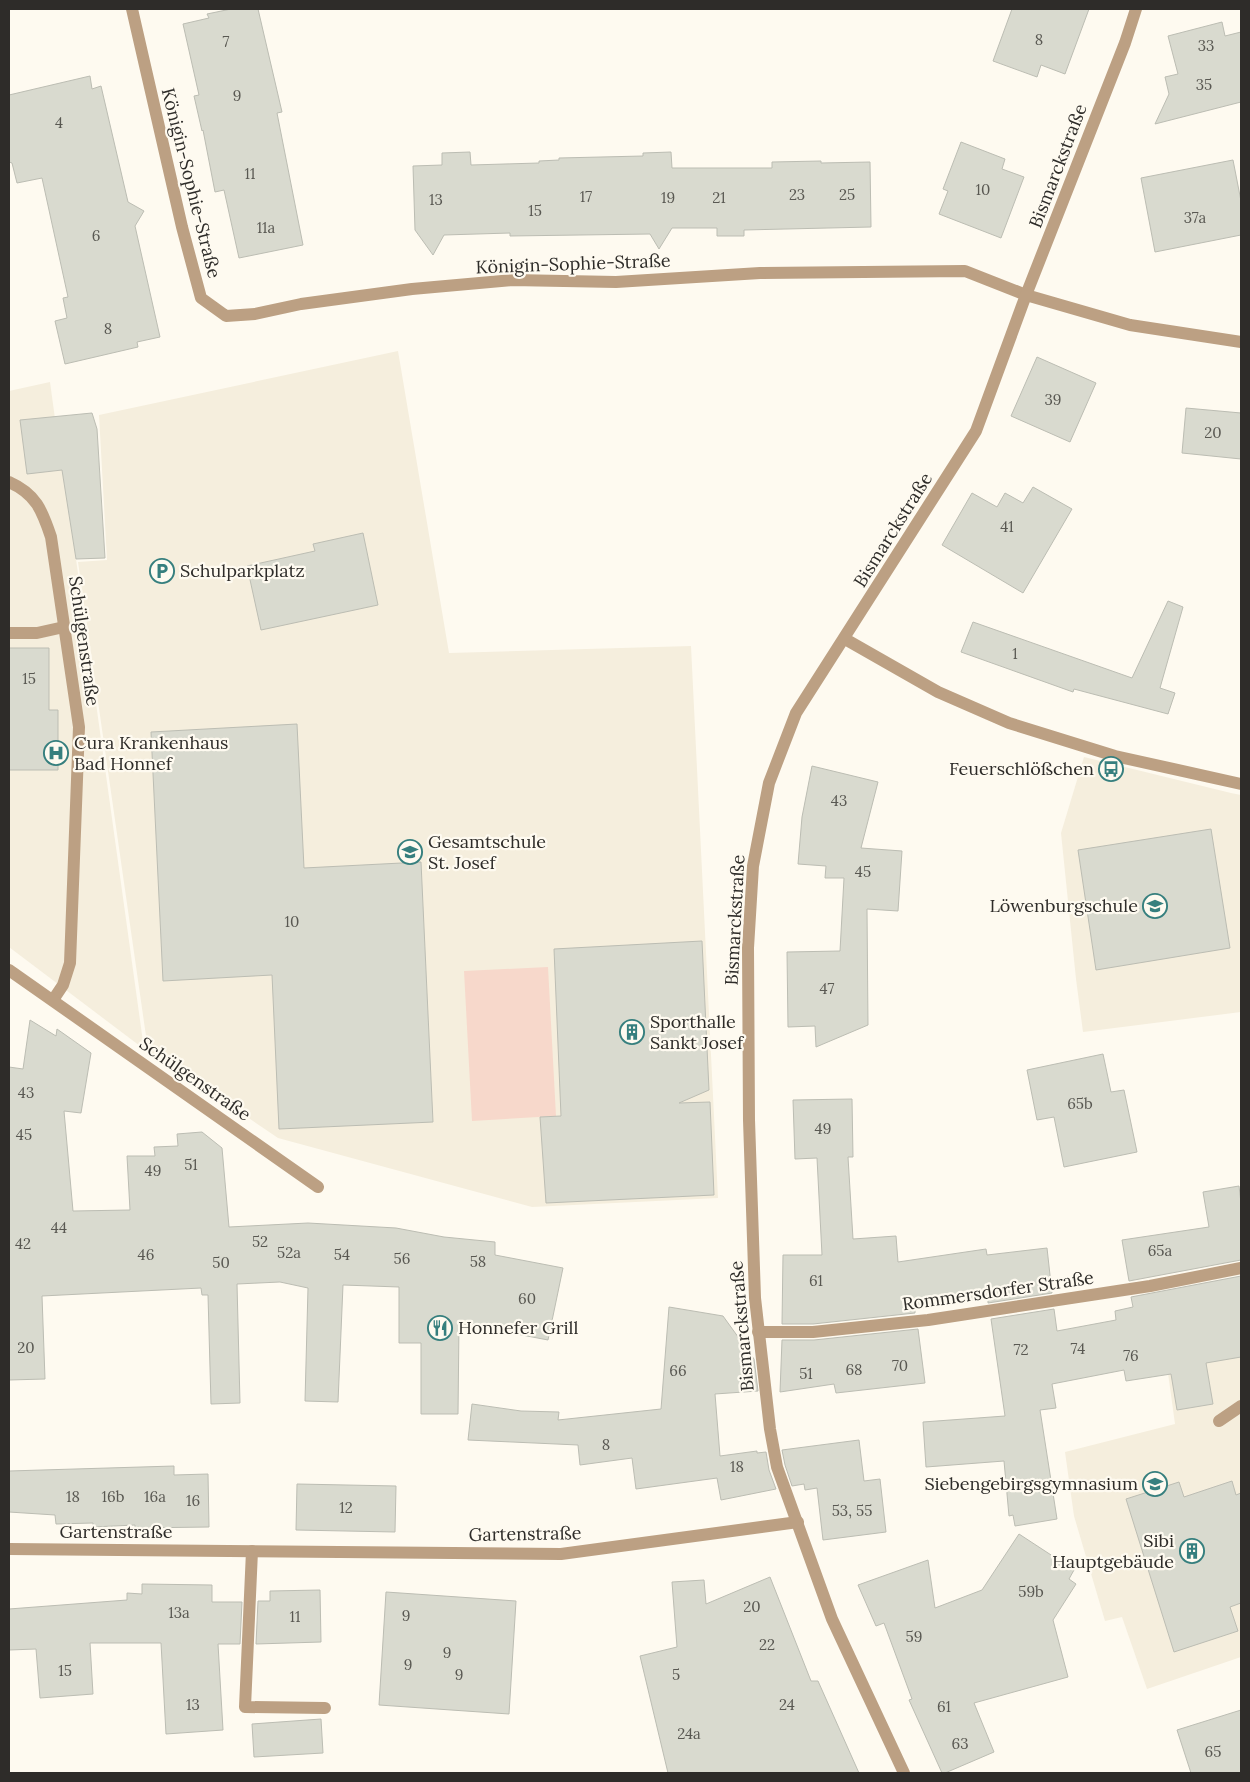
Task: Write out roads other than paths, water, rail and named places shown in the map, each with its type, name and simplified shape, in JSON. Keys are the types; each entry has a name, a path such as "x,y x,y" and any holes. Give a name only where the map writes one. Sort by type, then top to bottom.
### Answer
{"street":[{"name":"Königin-Sophie-Straße","path":"132,9 182,227 201,298 226,316 255,314 301,304 412,289 512,280 616,282 760,273 965,271 1026,295 1130,325 1241,342"},
{"name":"Bismarckstraße","path":"904,1773 832,1619 777,1467 770,1429 755,1298 749,1120 748,948 753,866 769,783 796,713 976,432 1026,295 1125,42 1136,9"},
{"name":"Schülgenstraße","path":"9,482 32,496 46,520 51,537 79,727 70,963 63,985 53,1000"},
{"path":"9,633 37,632 64,627"},
{"path":"845,639 938,692 1009,723 1114,756 1241,784"},
{"name":"Schülgenstraße","path":"9,970 318,1187"},
{"name":"Rommersdorfer Straße","path":"758,1332 813,1332 928,1320 1150,1286 1241,1268"},
{"path":"1219,1421 1241,1406"},
{"name":"Gartenstraße","path":"9,1549 561,1554 798,1522"},
{"path":"252,1551 245,1707 325,1708"}],"place":[{"name":"Schulparkplatz","path":"162,571"},
{"name":"Cura Krankenhaus Bad Honnef","path":"56,753"},
{"name":"Feuerschlößchen","path":"1111,769"},
{"name":"Gesamtschule St. Josef","path":"410,852"},
{"name":"Löwenburgschule","path":"1155,906"},
{"name":"Sporthalle Sankt Josef","path":"632,1032"},
{"name":"Honnefer Grill","path":"440,1328"},
{"name":"Siebengebirgsgymnasium","path":"1155,1484"},
{"name":"Sibi Hauptgebäude","path":"1192,1551"}]}
